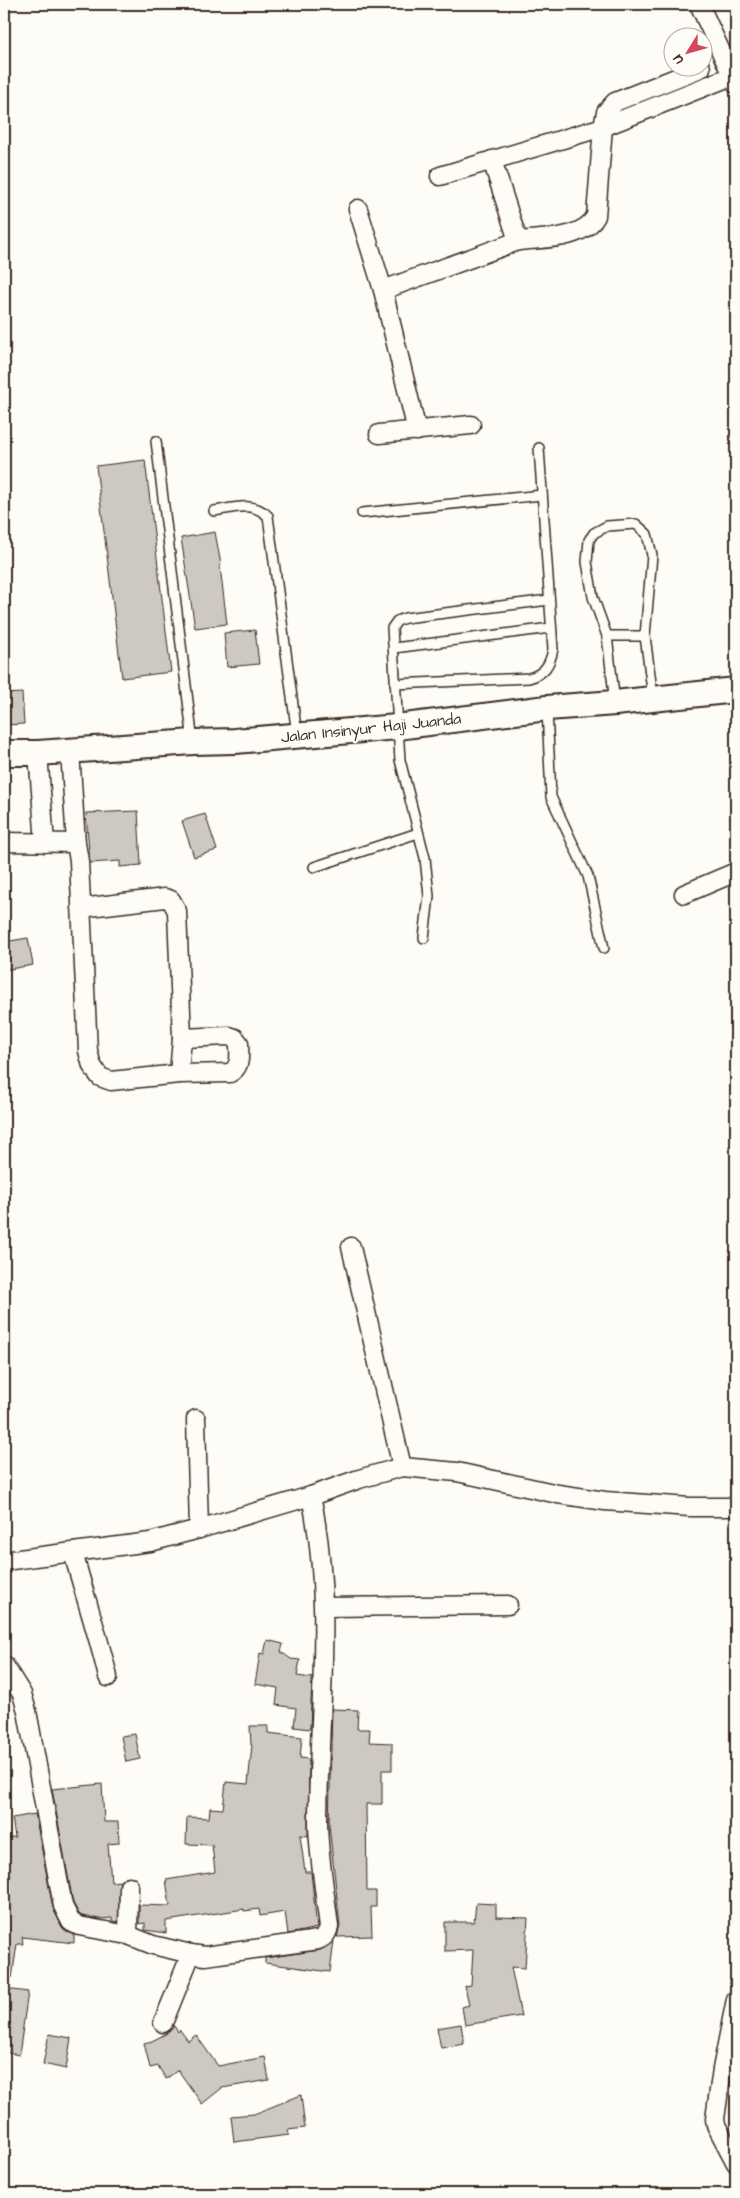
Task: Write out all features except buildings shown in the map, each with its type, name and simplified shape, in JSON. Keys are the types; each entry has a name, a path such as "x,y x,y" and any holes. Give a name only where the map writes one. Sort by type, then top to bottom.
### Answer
{"main road":[{"name":"Jalan Insinyur Haji Juanda","path":"4,753 38,753 193,742 234,742 398,727 547,708 736,690"}],"street":[{"path":"440,176 603,127 734,80 699,4"},
{"path":"712,63 723,59"},
{"path":"383,290 518,241 578,233 593,223 596,216 603,127 606,112 615,102 675,78"},
{"path":"492,160 518,241"},
{"path":"358,209 383,290 417,431"},
{"path":"379,434 471,425"},
{"path":"70,751 81,908 88,1051 92,1066 100,1077 111,1081 179,1074 230,1073 236,1070 239,1064 239,1043 235,1038 228,1036 182,1038"},
{"path":"38,753 45,843"},
{"path":"4,842 76,843"},
{"path":"684,894 736,872"},
{"path":"81,908 165,898 174,904 177,911 182,1038 179,1074"},
{"path":"351,1247 402,1468"},
{"path":"196,1419 199,1529"},
{"path":"4,1561 150,1542 311,1496 359,1479 402,1468 457,1472 558,1494 605,1501 736,1508"},
{"path":"4,1665 22,1694 27,1711 63,1906 71,1922 79,1926 128,1935 153,1945 205,1956 318,1940 327,1933 329,1926 318,1827 324,1607 316,1522 311,1496"},
{"path":"73,1552 83,1593 98,1633 108,1676"},
{"path":"324,1607 508,1605"},
{"path":"128,1935 129,1886"},
{"path":"163,2023 191,1954"},
{"path":"736,2000 722,2069 715,2118 716,2125 736,2163"}],"lane":[{"path":"156,441 193,742"},
{"path":"395,684 529,678 539,675 547,667 551,657 550,600 539,448"},
{"path":"362,513 542,495"},
{"path":"214,511 248,506 260,508 268,516 297,736"},
{"path":"615,703 607,636 593,597 588,562 589,540 594,533 607,526 636,524 647,534 652,555 645,636 653,699"},
{"path":"424,938 429,896 425,858 400,760 392,628 397,621 405,618 550,600"},
{"path":"394,648 551,628"},
{"path":"607,636 645,636"},
{"path":"547,708 551,797 588,876 604,948"},
{"path":"314,867 418,833"}]}
